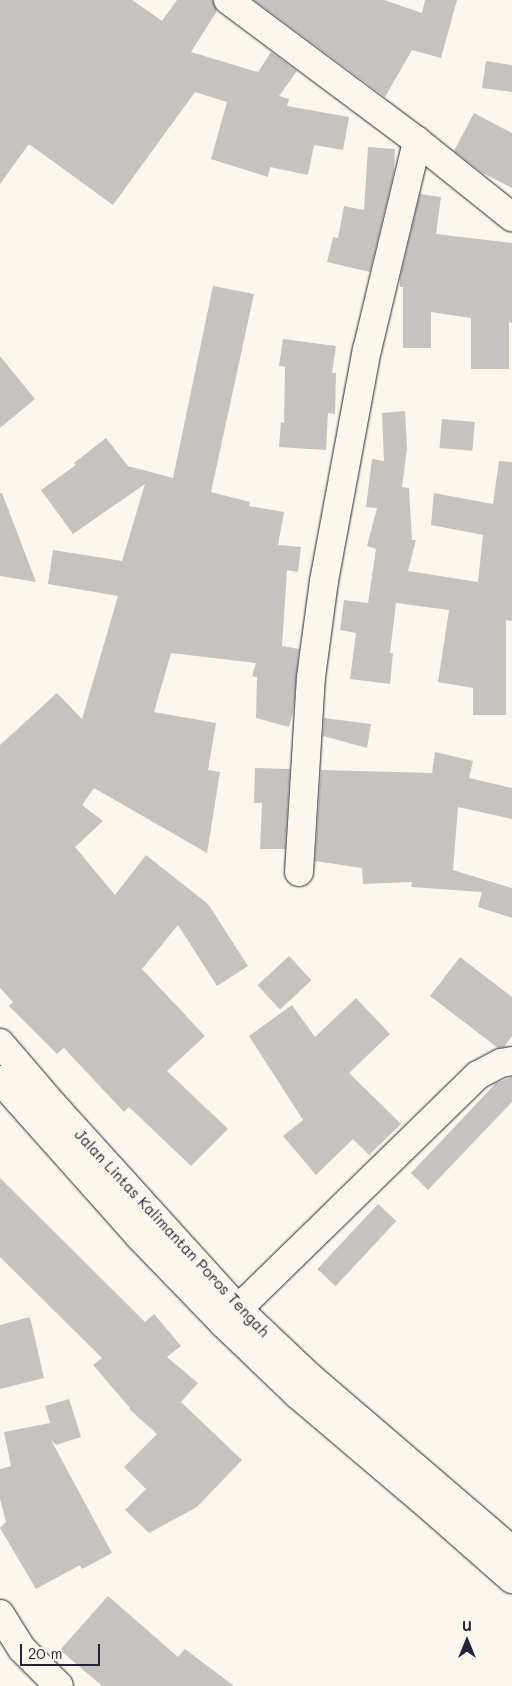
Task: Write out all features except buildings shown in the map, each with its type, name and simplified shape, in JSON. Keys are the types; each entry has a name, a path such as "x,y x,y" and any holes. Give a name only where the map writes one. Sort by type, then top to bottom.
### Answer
{"street":[{"path":"228,0 417,141 512,217"},
{"path":"299,872 310,677 324,581 368,350 417,141"},
{"name":"Jalan Lintas Kalimantan Poros Tengah","path":"0,1044 238,1309 509,1563"},
{"path":"238,1309 478,1075 501,1063 512,1061"},
{"name":"Jalan Lintas Kalimantan Poros Tengah","path":"0,1080 139,1236 230,1330 298,1395 509,1563"},
{"path":"0,1614 45,1681"}]}
